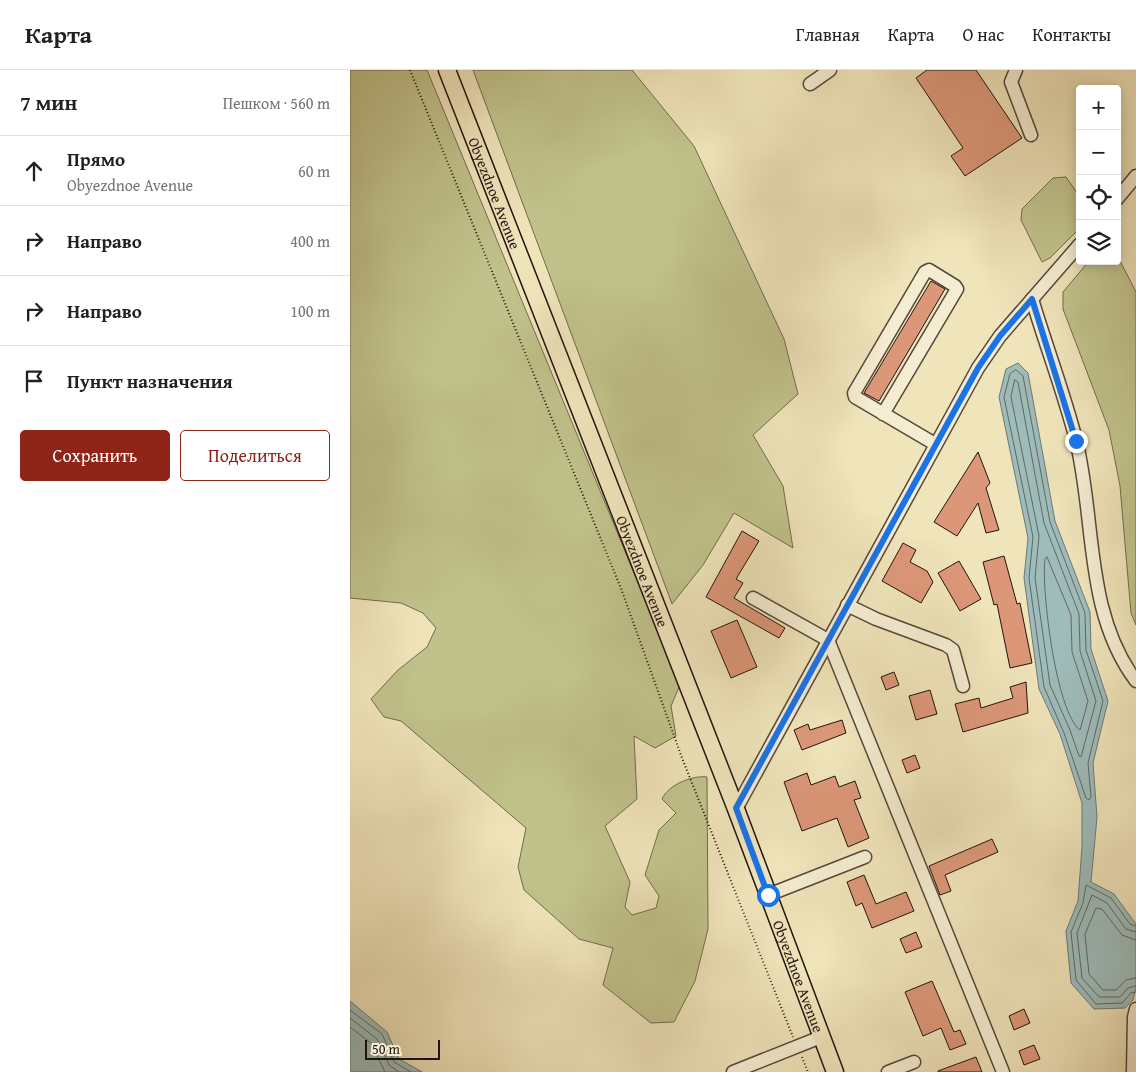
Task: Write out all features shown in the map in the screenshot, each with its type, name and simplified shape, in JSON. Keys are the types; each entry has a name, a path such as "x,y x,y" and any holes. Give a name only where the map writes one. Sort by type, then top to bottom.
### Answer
{"main road":[{"name":"Obyezdnoe Avenue","path":"446,70 736,808 835,1072"}],"street":[{"path":"810,84 830,70"},
{"path":"1016,70 1010,82 1031,135"},
{"path":"1121,194 1136,176"},
{"path":"736,808 978,368 1000,336 1076,249"},
{"path":"883,414 956,289 955,286 929,270 925,272 854,393 855,397 883,414 935,444"},
{"path":"1032,299 1076,441 1099,596 1110,636 1136,681"},
{"path":"753,598 828,640 1003,1072"},
{"path":"847,605 876,619 946,645 954,650 963,686"},
{"path":"768,895 865,857"},
{"path":"1133,1072 1134,1017 1136,1009"},
{"path":"733,1072 821,1037"},
{"path":"888,1072 914,1062"}],"path":[{"path":"410,70 622,591 682,758 808,1072"}],"green space":[{"path":"350,70 427,70 680,685 671,706 676,736 655,748 634,736 637,799 605,826 630,882 625,907 632,915 656,908 659,896 645,875 659,830 676,813 662,799 669,789 681,782 688,779 707,777 708,929 695,981 674,1022 651,1023 603,985 613,948 579,939 524,890 518,867 526,828 401,721 384,717 371,699 398,670 427,647 436,628 423,613 401,603 350,598"},
{"path":"473,70 632,70 694,146 784,339 798,394 753,435 783,486 793,548 734,513 703,565 672,604"},
{"path":"1066,177 1076,191 1076,232 1050,258 1042,262 1021,220 1022,209 1053,178"},
{"path":"1121,263 1136,292 1136,625 1131,613 1120,486 1109,430 1063,309 1063,292 1086,265 1121,265"}],"water":[{"path":"1018,363 1028,373 1055,521 1090,612 1091,649 1108,701 1093,763 1097,817 1091,882 1114,894 1136,924 1136,988 1133,1000 1125,1008 1094,1009 1071,983 1066,931 1078,901 1082,847 1082,803 1060,734 1039,689 1024,578 1028,538 999,397 1006,369"},
{"path":"350,1001 387,1032 399,1059 422,1072 350,1072"}],"building":[{"path":"927,70 976,70 1022,138 965,176 951,156 963,148 916,78"},
{"path":"931,281 945,289 879,401 864,393"},
{"path":"978,452 990,483 986,488 999,530 986,533 978,503 957,536 934,522"},
{"path":"742,531 759,541 736,579 743,583 734,598 785,628 779,638 706,597"},
{"path":"903,543 916,550 910,562 927,571 933,582 921,603 882,581"},
{"path":"1004,556 1017,604 1020,603 1032,663 1010,668 997,604 994,605 983,562"},
{"path":"959,561 981,599 960,611 938,573"},
{"path":"737,620 757,667 731,678 711,631"},
{"path":"894,672 899,685 886,690 881,677"},
{"path":"1026,682 1028,713 963,732 955,704 979,698 981,708 1013,698 1010,687"},
{"path":"930,690 937,714 916,720 909,696"},
{"path":"842,720 846,733 802,750 794,730 808,724 810,730"},
{"path":"915,755 920,768 907,773 902,760"},
{"path":"807,773 811,785 835,776 839,787 855,781 861,798 854,800 869,838 848,847 837,818 802,831 784,782"},
{"path":"992,839 998,852 945,875 951,891 940,895 929,866"},
{"path":"864,875 876,904 906,892 914,911 872,928 862,903 856,906 847,882"},
{"path":"916,932 922,947 906,953 900,939"},
{"path":"932,981 954,1032 960,1030 966,1044 950,1050 941,1028 923,1036 905,992"},
{"path":"1024,1009 1030,1023 1014,1030 1009,1016"},
{"path":"1034,1045 1040,1059 1024,1065 1019,1051"},
{"path":"976,1057 982,1072 938,1072 938,1071"}],"route":[{"path":"768,895 736,808 978,368 1000,336 1032,299 1076,441"}]}
